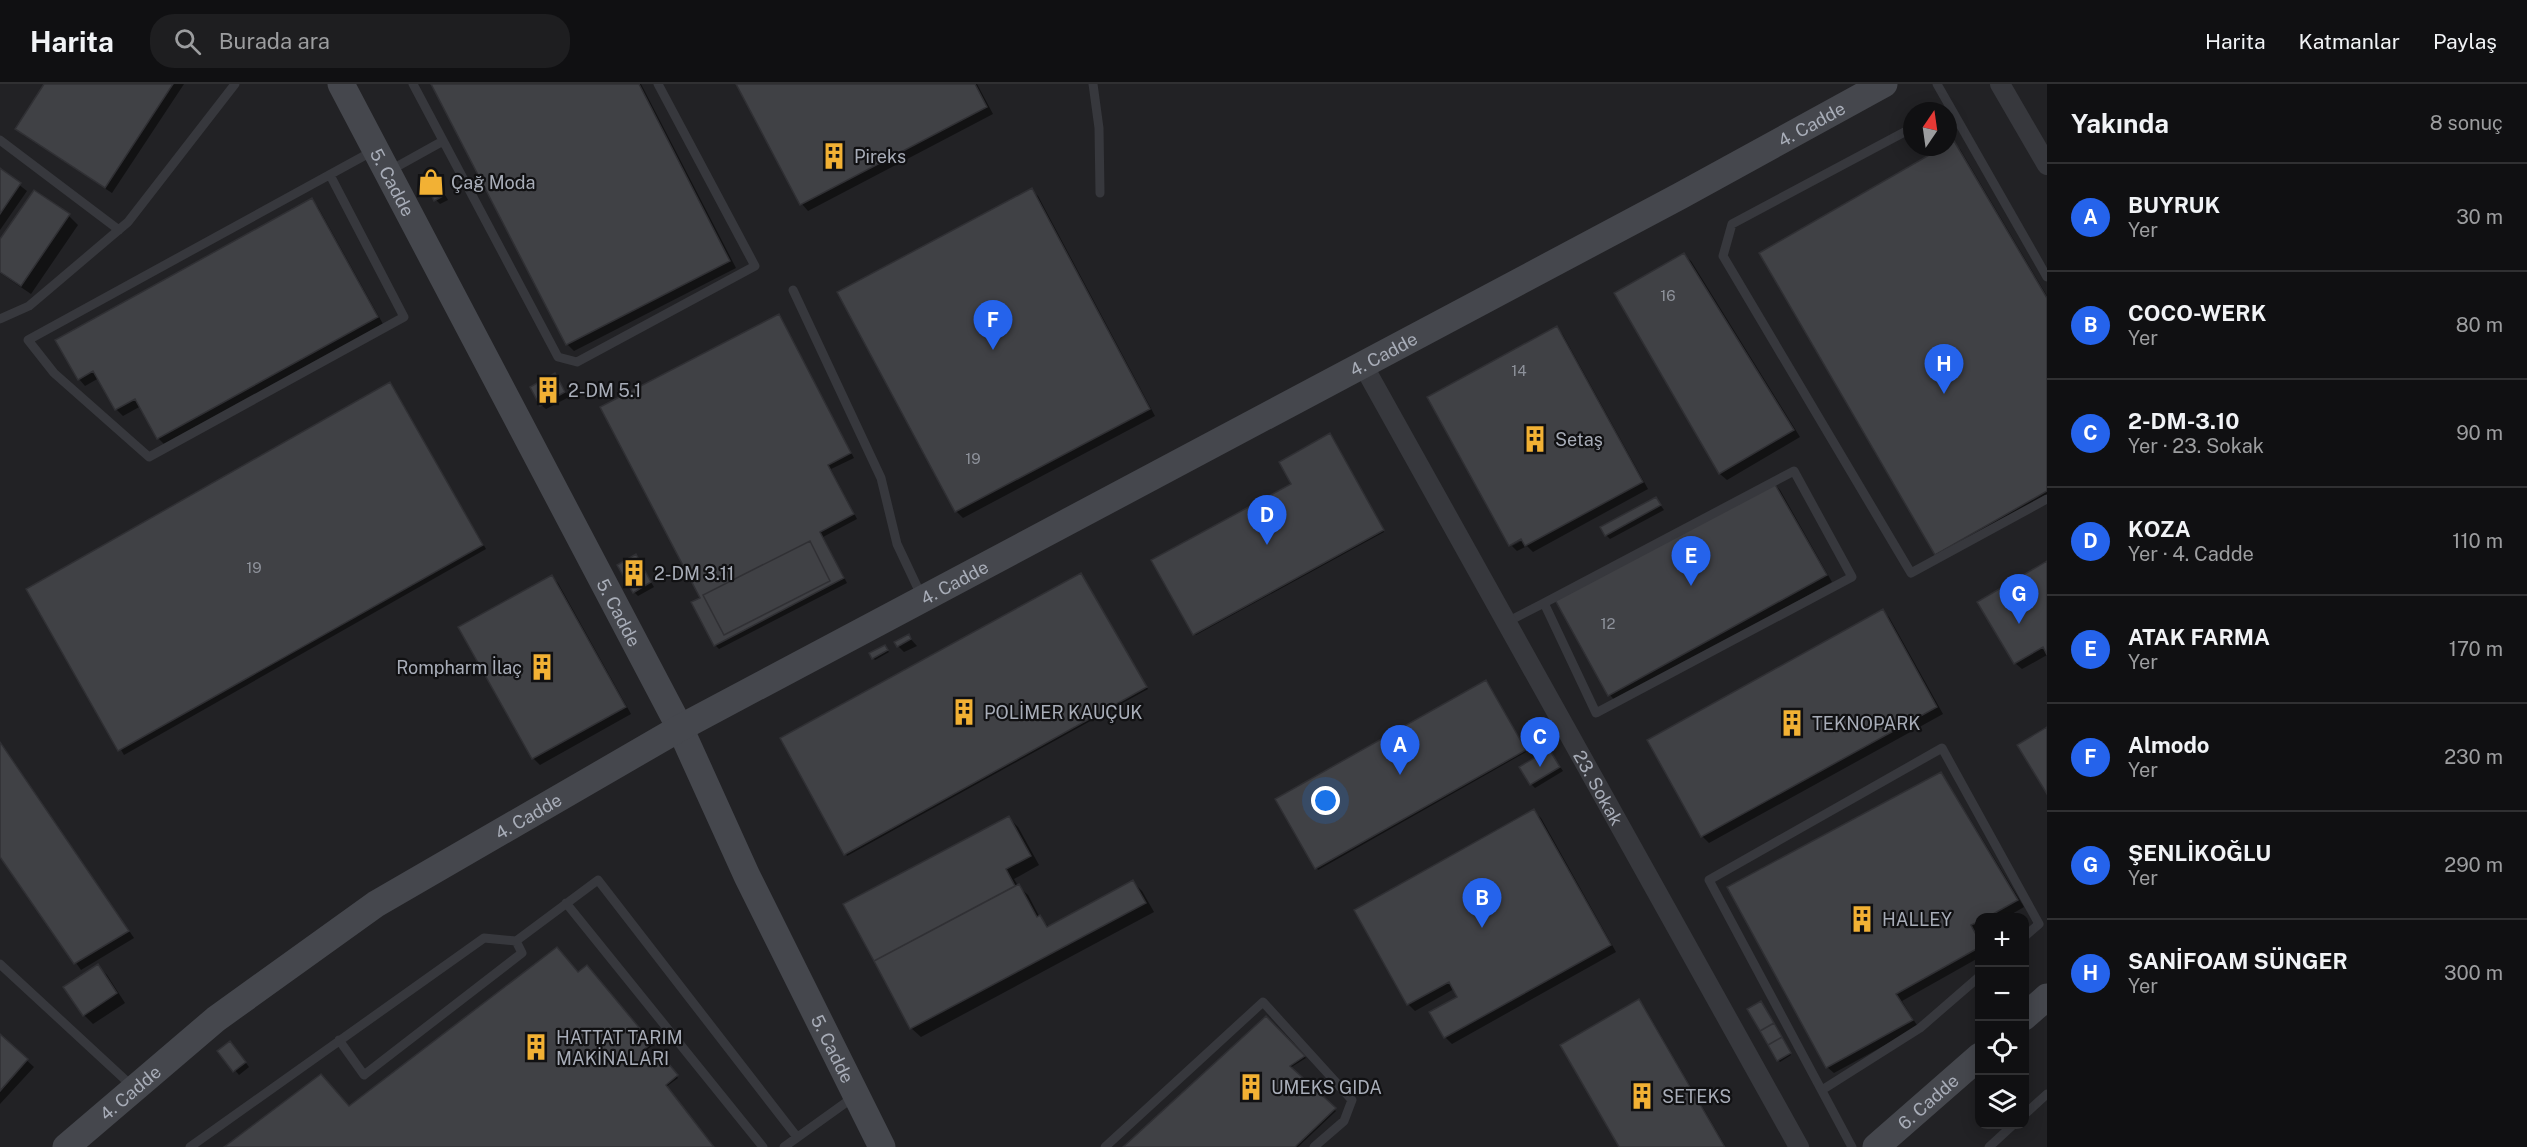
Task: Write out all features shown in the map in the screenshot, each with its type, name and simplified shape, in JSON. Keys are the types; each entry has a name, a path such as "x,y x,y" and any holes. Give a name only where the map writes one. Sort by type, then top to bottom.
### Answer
{"street":[{"name":"5. Cadde","path":"341,84 672,717 680,728 747,876 882,1147"},
{"name":"4. Cadde","path":"66,1147 216,1019 376,904 680,728 1680,196 1884,84"},
{"path":"2000,84 2047,165"},
{"name":"23. Sokak","path":"1363,365 1799,1147"},
{"path":"2029,1013 2047,997"},
{"name":"6. Cadde","path":"1876,1147 1975,1060"}],"lane":[{"path":"0,319 29,306 128,222 235,84"},
{"path":"413,84 558,357 577,362 755,266 658,84"},
{"path":"1093,84 1099,128 1100,193"},
{"path":"1936,84 1944,102"},
{"path":"1957,126 2047,277"},
{"path":"1903,133 1732,224 1724,256 1911,573 2047,499"},
{"path":"0,140 119,230"},
{"path":"330,175 404,317 149,457 54,373 28,340 330,175 443,141"},
{"path":"794,290 880,478 897,544 923,599"},
{"path":"1507,622 1794,471 1852,577 1596,713 1544,603"},
{"path":"1852,1147 1709,880 1942,748 2039,924 2029,933"},
{"path":"190,1147 484,938 516,941 598,880 797,1137"},
{"path":"566,903 763,1147"},
{"path":"339,1040 364,1075 522,953 516,941"},
{"path":"0,964 134,1088"},
{"path":"1822,1090 1920,1028 1975,980"},
{"path":"1105,1147 1263,1002 1352,1100 1344,1121 1314,1147"},
{"path":"2029,1110 2047,1094"},
{"path":"784,1147 855,1096"},
{"path":"1989,1147 2009,1129"}],"shaded area":[{"path":"0,84 2047,84 2047,1147 0,1147"}],"building":[{"path":"44,84 173,84 105,188 15,129"},
{"path":"431,84 639,84 730,261 566,345"},
{"name":"Pireks","path":"736,84 975,84 987,107 800,205"},
{"path":"1957,146 2047,298 2047,491 1935,555 1759,253 1927,156 1957,156"},
{"path":"0,168 21,183 0,214"},
{"path":"433,171 445,195 434,201 422,176"},
{"path":"1032,188 1150,409 955,512 837,292"},
{"path":"34,190 70,214 21,286 0,272 0,239"},
{"path":"312,198 378,317 157,439 135,399 115,410 93,371 78,380 55,340"},
{"path":"1684,253 1794,430 1719,474 1614,293"},
{"path":"779,314 851,453 828,465 854,514 820,532 844,578 714,646 691,602 700,598 600,407"},
{"name":"Setaş","path":"1557,326 1643,482 1525,546 1521,539 1509,546 1427,397"},
{"name":"2-DM 5.1","path":"555,373 565,392 540,406 530,387"},
{"path":"390,382 483,545 118,751 26,589"},
{"path":"1330,433 1384,530 1193,635 1151,560 1291,484 1279,462"},
{"path":"1773,481 1827,575 1608,696 1554,598"},
{"path":"1656,497 1661,505 1605,536 1600,527"},
{"path":"810,541 830,581 724,635 703,595"},
{"name":"2-DM 3.11","path":"636,554 651,582 633,593 617,565"},
{"path":"2047,561 2047,655 2043,647 2014,664 1977,602"},
{"name":"POLİMER KAUÇUK","path":"1081,573 1147,687 844,855 780,738"},
{"name":"Rompharm İlaç","path":"552,575 626,707 532,759 458,627"},
{"name":"TEKNOPARK","path":"1883,609 1937,707 1701,837 1647,740"},
{"path":"909,634 911,639 897,647 894,642"},
{"path":"885,645 888,650 872,659 869,653"},
{"path":"1486,680 1526,750 1315,869 1275,799"},
{"path":"2047,727 2047,794 2017,745"},
{"path":"0,742 129,931 74,964 0,857"},
{"path":"1549,749 1560,767 1530,785 1519,767"},
{"name":"HALLEY","path":"1941,772 2018,900 1995,913 1975,913 1975,923 1971,925 1975,933 1975,950 1896,994 1913,1020 1826,1068 1727,887"},
{"path":"1534,809 1611,945 1444,1038 1429,1012 1457,997 1449,982 1407,1005 1354,910"},
{"path":"1009,816 1031,856 1006,869 1015,886 874,961 843,904"},
{"path":"1133,880 1146,903 910,1029 874,961 1019,884 1037,917 1040,915 1047,927"},
{"name":"HATTAT TARIM MAKİNALARI","path":"557,947 578,972 587,965 652,1043 641,1052 647,1060 658,1051 678,1075 666,1085 714,1147 224,1147 321,1074 349,1106"},
{"path":"98,964 117,993 83,1016 63,987"},
{"name":"SETEKS","path":"1639,999 1725,1147 1619,1147 1560,1045"},
{"path":"1761,1001 1774,1023 1760,1031 1747,1009"},
{"name":"UMEKS GIDA","path":"1266,1016 1305,1056 1290,1066 1336,1108 1295,1147 1123,1147"},
{"path":"1774,1023 1782,1037 1768,1045 1760,1031"},
{"path":"0,1034 28,1059 0,1091"},
{"path":"1782,1037 1791,1053 1777,1061 1768,1045"},
{"path":"230,1041 246,1062 233,1072 217,1051"}],"place":[{"name":"Pireks","path":"834,156"},
{"name":"Çağ Moda","path":"431,182"},
{"name":"Almodo","path":"993,350"},
{"name":"2-DM 5.1","path":"548,390"},
{"name":"SANİFOAM SÜNGER","path":"1944,394"},
{"name":"Setaş","path":"1535,439"},
{"name":"KOZA","path":"1267,545"},
{"name":"2-DM 3.11","path":"634,573"},
{"name":"ATAK FARMA","path":"1691,586"},
{"name":"ŞENLİKOĞLU","path":"2019,624"},
{"name":"Rompharm İlaç","path":"542,667"},
{"name":"POLİMER KAUÇUK","path":"964,712"},
{"name":"TEKNOPARK","path":"1792,723"},
{"name":"2-DM-3.10","path":"1540,767"},
{"name":"BUYRUK","path":"1400,775"},
{"name":"HALLEY","path":"1862,919"},
{"name":"COCO-WERK","path":"1482,928"},
{"name":"HATTAT TARIM MAKİNALARI","path":"536,1047"},
{"name":"UMEKS GIDA","path":"1251,1087"},
{"name":"SETEKS","path":"1642,1096"}]}
